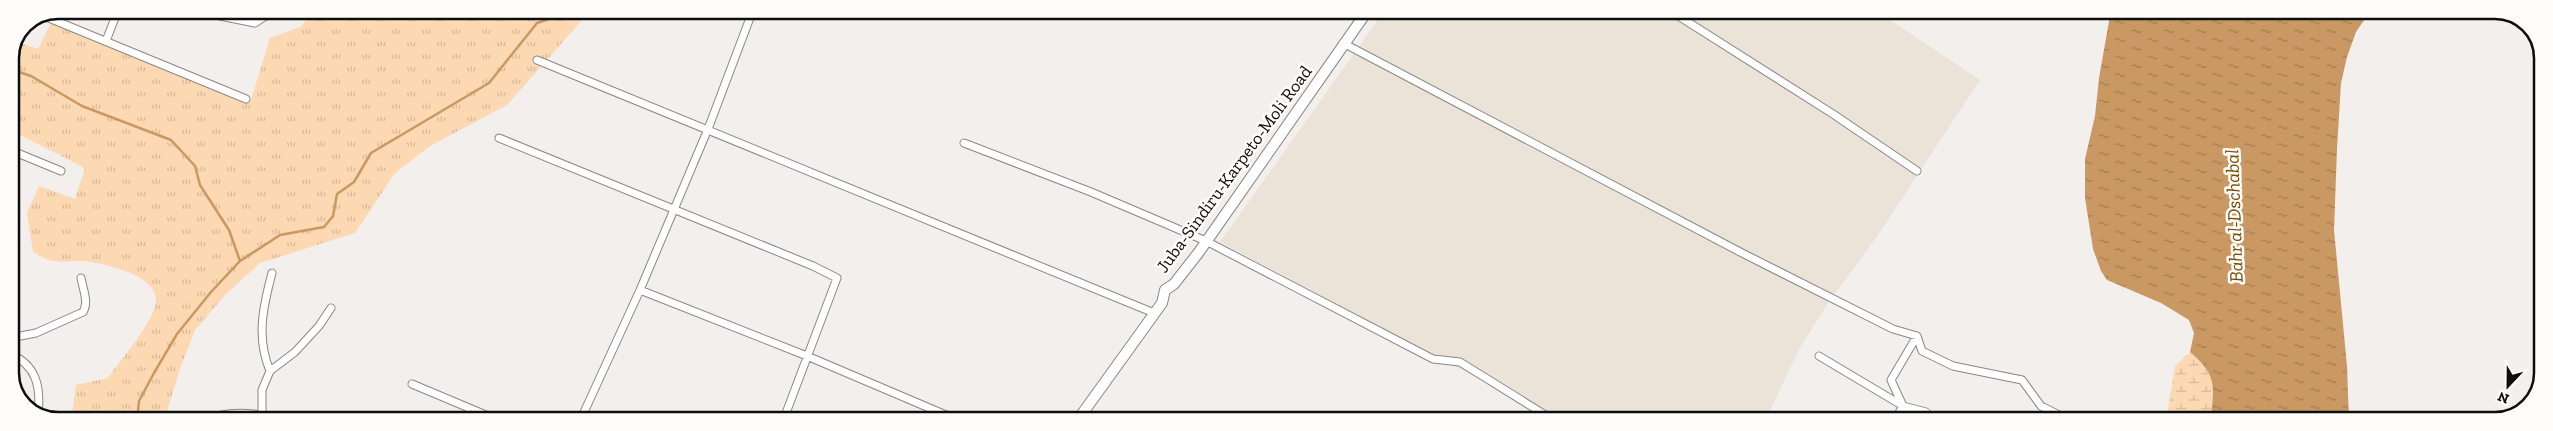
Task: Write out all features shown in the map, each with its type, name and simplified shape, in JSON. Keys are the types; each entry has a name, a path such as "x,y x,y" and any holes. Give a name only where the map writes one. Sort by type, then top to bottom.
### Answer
{"main road":[{"name":"Juba-Sindiru-Karpeto-Moli Road","path":"1083,412 1162,303 1165,290 1174,284 1206,242 1361,19"}],"street":[{"path":"106,40 114,19"},
{"path":"235,19 255,23 262,19"},
{"path":"584,412 640,290 708,129 750,19"},
{"path":"1683,19 1824,108 1917,171"},
{"path":"53,20 246,99"},
{"path":"1343,43 1744,254 1893,329 1918,336"},
{"path":"537,60 1154,313"},
{"path":"499,138 813,266 838,278 786,412"},
{"path":"964,143 1091,192 1206,242 1433,359 1460,362 1541,412"},
{"path":"19,154 61,171"},
{"path":"270,371 261,340 264,300 272,273"},
{"path":"19,336 36,333 83,312 86,308 86,298 81,278"},
{"path":"640,290 807,356 939,412"},
{"path":"262,412 262,390 270,371 301,345 319,326 331,308"},
{"path":"1903,406 1891,380 1918,336"},
{"path":"1918,336 1922,351 1941,362 2022,380 2041,406 2053,412"},
{"path":"1819,356 1903,406 1926,412"},
{"path":"19,360 33,370 39,384 38,407"},
{"path":"412,384 479,412"},
{"path":"1899,412 1903,406"}],"shaded area":[{"path":"1379,19 1888,19 1980,80 1878,235 1828,303 1799,349 1769,412 1541,412 1220,242"}],"green space":[{"path":"54,19 250,103 270,38 300,27 308,19 583,19 507,105 430,146 395,173 355,233 260,263 226,294 195,330 181,366 167,412 72,412 76,385 108,378 144,329 156,301 154,292 148,284 128,272 85,261 51,261 33,252 27,213 39,186 75,199 85,168 19,135 19,58 22,44 38,49"},
{"path":"2190,352 2199,360 2212,382 2211,412 2167,412 2175,366"}],"water":[{"name":"Bahr al-Dschabal","path":"2109,19 2365,19 2356,32 2347,57 2341,83 2337,149 2334,230 2347,366 2349,412 2212,412 2212,383 2206,368 2190,352 2194,333 2189,320 2161,303 2107,280 2101,271 2093,249 2085,198 2085,159 2095,116 2099,78"}],"waterway":[{"path":"138,412 139,401 177,334 211,292 240,261 280,235 324,227 333,216 337,194 354,182 371,153 489,83 537,23 549,19"},
{"path":"19,72 31,76 82,106 171,140 195,166 200,185 229,230 240,261"}]}
